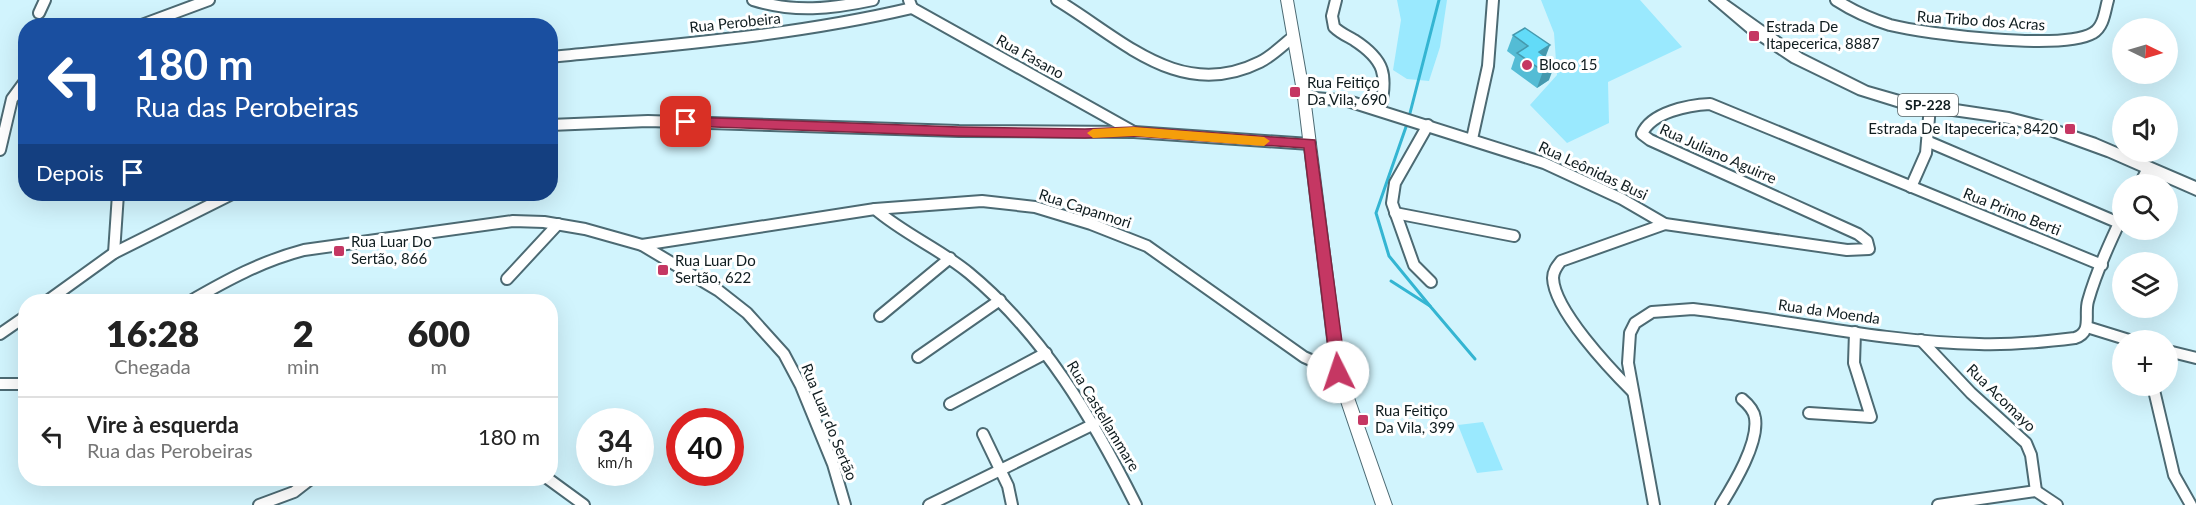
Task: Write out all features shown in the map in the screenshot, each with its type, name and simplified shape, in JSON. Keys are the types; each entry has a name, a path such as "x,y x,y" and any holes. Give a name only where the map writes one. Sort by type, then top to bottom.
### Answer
{"main road":[{"name":"SP-228","path":"1718,0 1767,38 1826,73 1886,98 2028,122 2196,189"}],"street":[{"path":"39,13 45,0"},
{"path":"161,18 209,0"},
{"path":"753,0 775,8 800,11 873,0"},
{"path":"1057,0 1156,63 1190,77 1234,73 1261,61 1293,37"},
{"path":"1287,0 1304,97 1338,372 1384,505"},
{"path":"1336,0 1332,12 1332,25 1336,30 1375,54 1384,67 1385,94 1380,110"},
{"path":"1472,139 1488,66 1493,0"},
{"name":"Rua Tribo dos Acras","path":"1836,0 1855,11 1890,25 1924,33 2034,40 2083,37 2092,34 2098,28 2108,0"},
{"name":"Rua Perobeira","path":"558,56 810,30 857,22 910,4"},
{"name":"Rua Fasano","path":"910,4 1134,132"},
{"path":"0,150 12,99 18,91"},
{"name":"Rua Leônidas Busi","path":"1304,97 1348,101 1472,139 1569,174 1623,199 1665,224"},
{"name":"Rua Juliano Aguirre","path":"1665,224 1858,251 1869,249 1867,241 1858,234 1643,136 1642,131 1646,125 1696,105 1710,104 1728,110 1911,187"},
{"path":"1911,187 1921,167 1929,142 1930,106"},
{"path":"558,125 648,121 1085,134 1134,132 1310,144"},
{"path":"1428,125 1395,183 1392,203 1414,265 1431,282"},
{"path":"1929,142 2112,216"},
{"path":"2145,174 2148,168"},
{"name":"Rua Primo Berti","path":"1911,187 2102,266"},
{"path":"114,253 118,201"},
{"path":"57,294 114,253 218,201"},
{"name":"Rua Capannori","path":"642,245 875,209 972,201 1000,202 1042,209 1130,238 1167,259 1304,357 1338,372"},
{"name":"Rua Castellammare","path":"875,209 897,226 950,258 999,300 1046,353 1094,424 1136,505"},
{"path":"1395,213 1514,236"},
{"name":"Rua Luar do Sertão","path":"206,294 237,274 274,258 304,250 513,221 558,224 642,245 719,291 747,313 784,354 801,386 833,464 845,505"},
{"path":"507,279 558,224"},
{"path":"1633,392 1610,370 1557,295 1552,279 1555,268 1562,261 1665,224"},
{"path":"2112,335 2087,327 2087,304 2113,240"},
{"path":"880,316 950,258"},
{"path":"918,357 999,300"},
{"name":"Rua da Moenda","path":"1654,505 1626,343 1630,328 1641,318 1661,309 1723,311 1921,340 2042,342 2075,338 2081,336 2087,327"},
{"path":"0,334 18,322"},
{"path":"1809,413 1871,417 1854,363 1855,332"},
{"name":"Rua Acomayo","path":"1921,340 1971,393 2026,443 2031,455 2036,491"},
{"path":"950,404 1046,353"},
{"path":"2178,354 2196,358"},
{"path":"0,384 18,384"},
{"path":"2155,396 2175,475 2191,505"},
{"path":"1721,505 1737,474 1754,430 1754,415 1742,399"},
{"path":"929,505 1094,424"},
{"path":"983,434 1012,497 1012,505"},
{"path":"259,505 289,495 305,486"},
{"path":"556,486 576,503"},
{"path":"1938,505 2036,491 2057,505"}],"shaded area":[{"path":"1397,0 1447,0 1440,47 1429,81 1407,79 1393,70 1401,20"},
{"path":"1541,0 1640,0 1682,47 1608,82 1609,123 1567,143 1530,105 1557,75 1554,33"},
{"path":"1483,422 1503,470 1477,473 1458,425"}],"building":[{"path":"1525,28 1550,45 1539,52 1555,64 1543,71 1517,53 1528,46 1513,35"}],"waterway":[{"path":"1409,117 1439,0"},
{"path":"1407,124 1376,213 1389,256 1430,306"},
{"path":"1391,281 1430,306"},
{"path":"1430,306 1475,359"}],"slow traffic":[{"path":"1093,133 1134,132 1264,141"}],"place":[{"name":"Estrada De Itapecerica, 8887","path":"1754,36"},
{"name":"Bloco 15","path":"1527,65"},
{"name":"Rua Feitiço Da Vila, 690","path":"1295,92"},
{"name":"Estrada De Itapecerica, 8420","path":"2070,129"},
{"name":"Rua Luar Do Sertão, 866","path":"339,251"},
{"name":"Rua Luar Do Sertão, 622","path":"663,270"},
{"name":"Rua Feitiço Da Vila, 399","path":"1363,420"}],"route":[{"path":"686,122 1085,134 1134,132 1310,144 1336,339 1338,372"}]}
